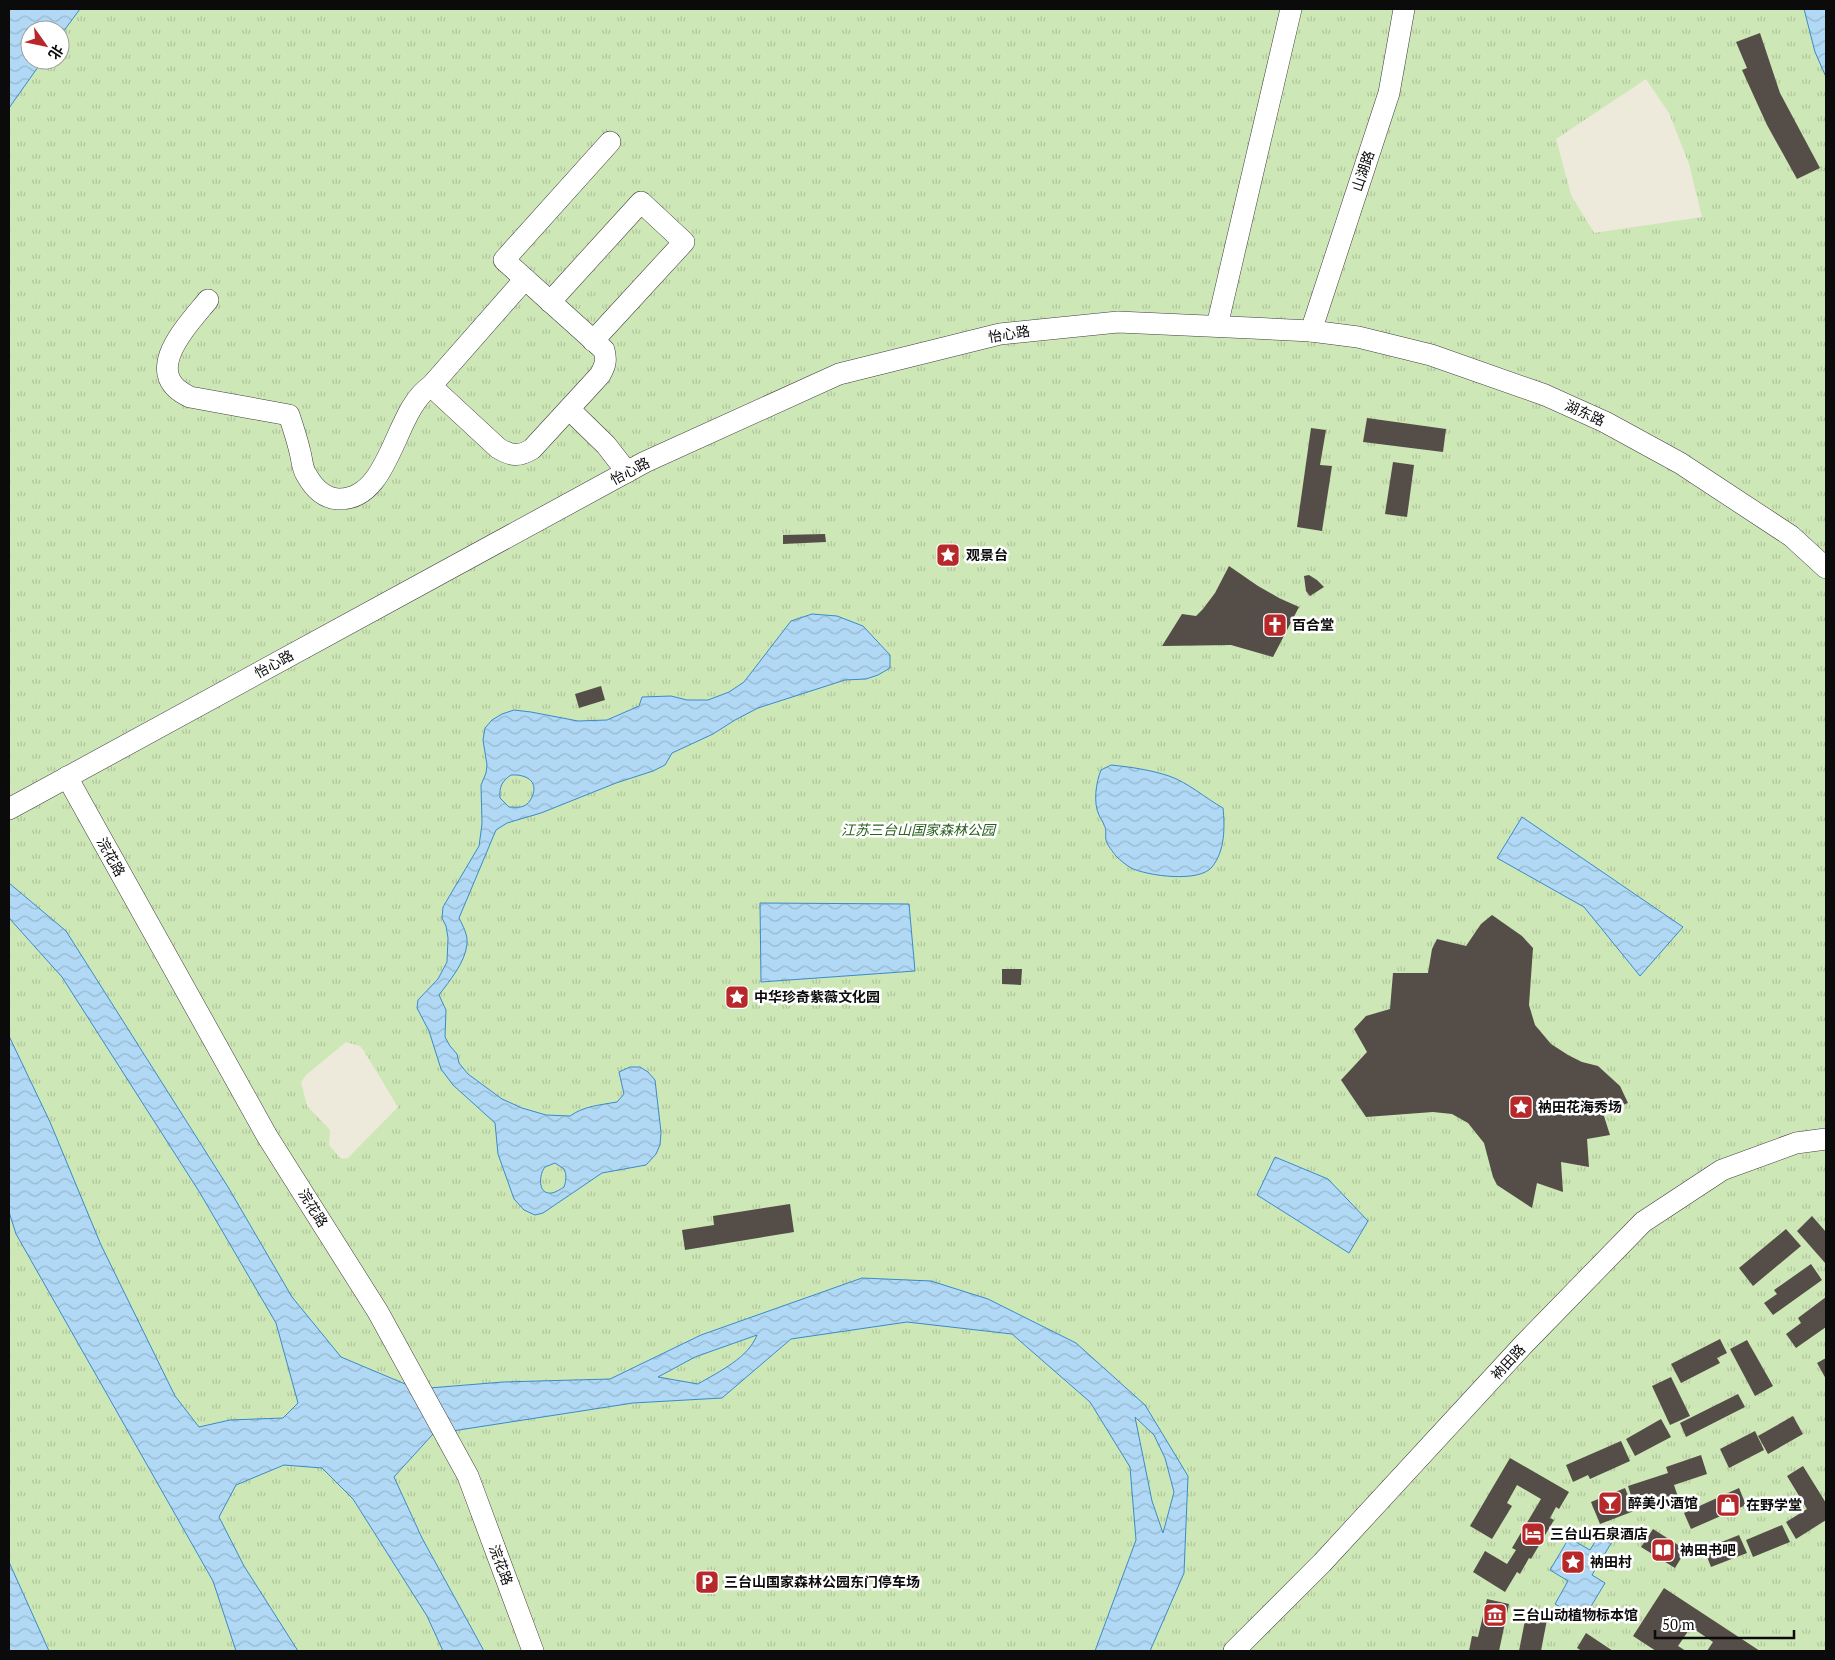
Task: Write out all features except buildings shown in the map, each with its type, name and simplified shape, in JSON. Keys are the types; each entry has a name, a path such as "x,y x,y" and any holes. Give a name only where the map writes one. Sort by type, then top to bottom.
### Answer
{"street":[{"path":"1217,326 1291,9"},
{"name":"山湖路","path":"1311,331 1389,93 1404,9"},
{"path":"431,386 490,442 507,453 516,455 524,454 532,449 600,375 605,366 604,350 504,260 610,142"},
{"path":"550,302 642,202 684,242 593,341"},
{"path":"208,300 176,340 171,350 168,361 171,383 179,391 190,397 289,415 296,434 305,473 320,493 329,498 340,499 350,497 365,490 377,477 417,398 431,386 525,279"},
{"name":"怡心路","path":"9,809 645,462 839,374 1000,334 1118,322 1311,331"},
{"name":"湖东路","path":"1311,331 1358,337 1431,356 1544,395 1605,422 1680,463 1790,536 1826,568"},
{"path":"569,409 606,445 627,472"},
{"name":"浣花路","path":"67,777 267,1136 393,1337 468,1476 533,1651"},
{"name":"衲田路","path":"1234,1651 1322,1564 1524,1344 1643,1222 1722,1170 1796,1143 1826,1140"}],"green space":[{"name":"江苏三台山国家森林公园","path":"9,9 1826,9 1826,1651 9,1651"}],"shaded area":[{"path":"1646,79 1669,113 1689,164 1702,217 1594,233 1571,195 1556,139"},
{"path":"346,1042 360,1046 364,1051 398,1107 348,1158 344,1159 340,1158 329,1145 330,1130 307,1106 301,1082 306,1075"}],"water":[{"path":"9,9 80,9 70,22 70,20 20,20 20,70 36,70 9,108"},
{"path":"1804,9 1826,9 1826,77 1815,52"},
{"path":"812,614 837,616 863,626 890,655 890,668 866,679 845,680 758,708 713,734 672,753 665,765 653,771 616,783 541,813 507,823 496,830 459,918 465,931 466,951 456,971 439,995 446,1010 445,1037 457,1054 459,1063 468,1074 502,1099 522,1108 546,1115 570,1116 587,1108 617,1102 624,1094 619,1072 630,1067 640,1067 655,1080 661,1132 660,1145 656,1154 646,1165 602,1173 543,1213 535,1215 524,1210 514,1199 498,1154 495,1123 453,1085 441,1069 429,1031 417,1008 418,1000 438,979 447,962 448,938 446,926 442,918 443,907 479,846 482,824 481,785 487,765 483,740 485,728 492,720 514,710 578,721 607,720 639,706 642,697 671,696 687,700 708,700 729,692 744,682 791,621","holes":["511,775 526,777 534,787 532,797 524,806 509,807 500,798 502,785","555,1163 564,1169 566,1176 565,1185 557,1191 547,1193 542,1187 541,1174 545,1167"]},
{"path":"1111,765 1141,769 1169,776 1223,808 1224,831 1222,846 1212,867 1196,875 1161,875 1131,868 1116,856 1107,842 1105,829 1097,810 1096,799 1101,770"},
{"path":"1522,817 1683,927 1640,976 1584,907 1497,858"},
{"path":"9,883 66,931 228,1187 292,1297 341,1357 417,1389 503,1382 610,1379 701,1335 862,1278 931,1281 988,1299 1076,1343 1145,1405 1188,1476 1184,1573 1150,1651 1095,1651 1136,1540 1130,1467 1090,1402 1012,1334 907,1322 791,1339 722,1398 633,1403 433,1434 394,1477 422,1538 484,1651 443,1651 427,1616 353,1499 322,1468 284,1465 236,1485 219,1517 244,1566 298,1651 236,1651 213,1581 16,1234 9,1212 9,1036 50,1122 101,1245 175,1396 199,1427 230,1420 283,1418 298,1403 276,1323 200,1193 62,977 9,918","holes":["757,1335 747,1351 740,1357 698,1384 658,1377 695,1357","1135,1417 1154,1435 1165,1458 1174,1492 1163,1533 1152,1501"]},
{"path":"760,903 909,904 915,971 761,982"},
{"path":"1275,1157 1328,1179 1368,1221 1349,1253 1257,1195"},
{"path":"1601,1532 1613,1540 1592,1575 1605,1583 1590,1608 1567,1611 1555,1604 1568,1581 1550,1570 1569,1538 1590,1550"},
{"path":"9,1562 49,1651 9,1651"}],"place":[{"name":"观景台","path":"948,555"},
{"name":"百合堂","path":"1275,625"},
{"name":"中华珍奇紫薇文化园","path":"737,997"},
{"name":"衲田花海秀场","path":"1521,1107"},
{"name":"醉美小酒馆","path":"1610,1503"},
{"name":"在野学堂","path":"1728,1505"},
{"name":"三台山石泉酒店","path":"1533,1534"},
{"name":"衲田书吧","path":"1663,1550"},
{"name":"衲田村","path":"1573,1562"},
{"name":"三台山国家森林公园东门停车场","path":"707,1582"},
{"name":"三台山动植物标本馆","path":"1495,1615"}]}
